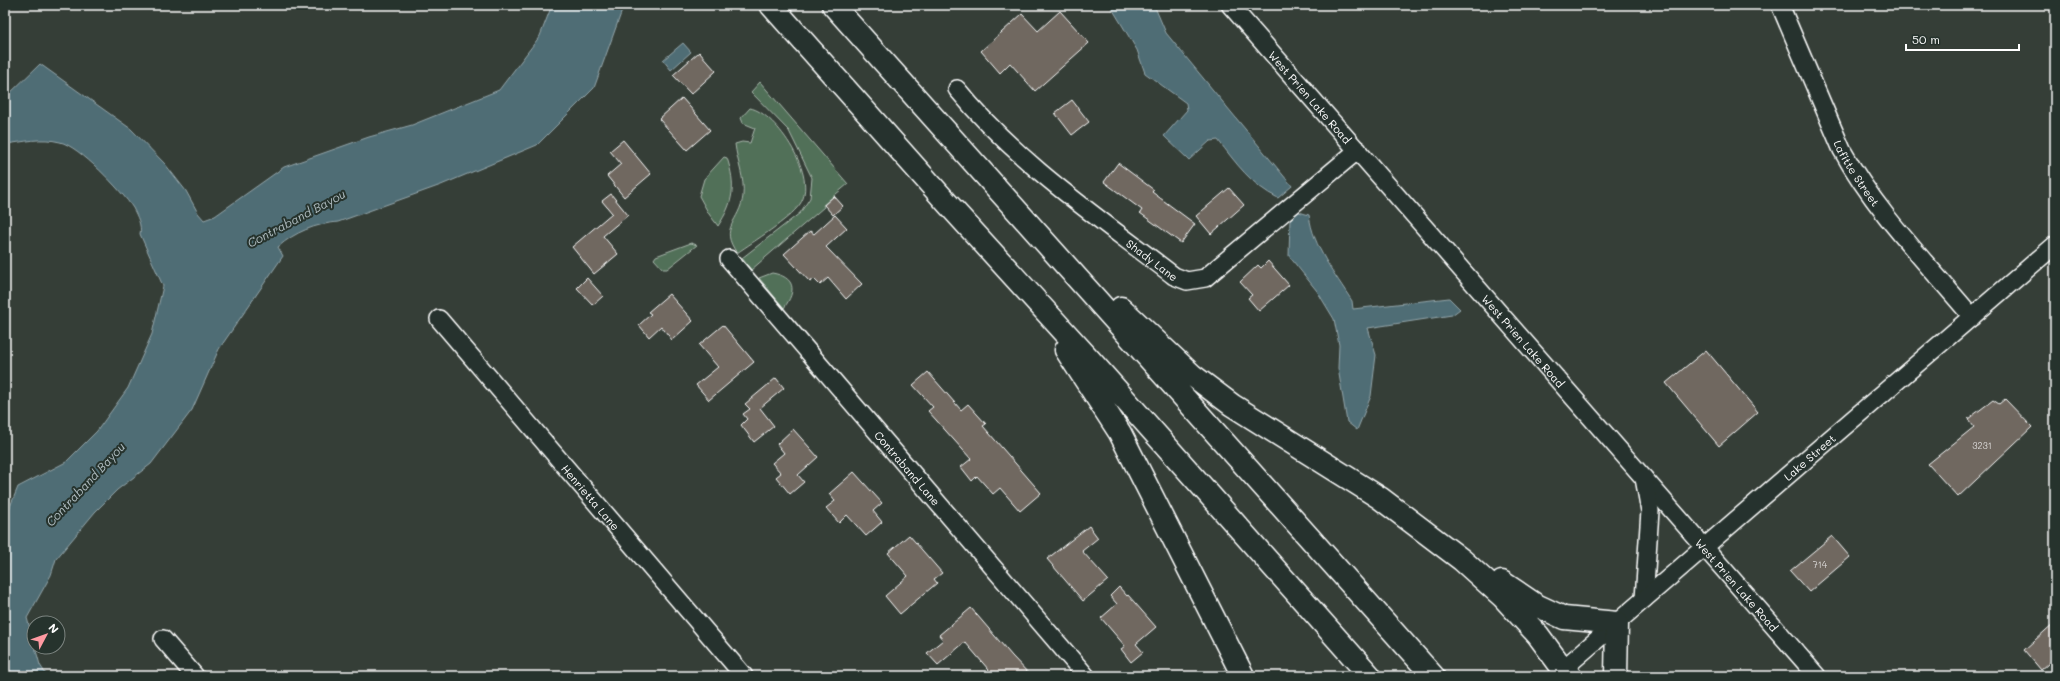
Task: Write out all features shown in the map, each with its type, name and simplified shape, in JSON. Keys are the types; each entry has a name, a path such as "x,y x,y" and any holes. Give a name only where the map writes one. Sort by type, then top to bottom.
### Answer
{"highway":[{"path":"771,5 1019,281 1370,676"},
{"path":"833,5 1433,676"},
{"path":"1015,210 1192,375 1232,405 1380,498 1442,545 1503,597 1538,635 1566,672"},
{"path":"1019,281 1072,357 1120,433 1243,676"},
{"path":"1442,545 1536,605 1564,618 1617,623 1616,676"}],"street":[{"name":"Lafitte Street","path":"1780,5 1842,150 1854,172 1870,197 1972,317"},
{"name":"West Prien Lake Road","path":"1234,10 1817,676"},
{"name":"Shady Lane","path":"957,89 998,135 1024,158 1174,276 1187,281 1196,281 1205,278 1358,150"},
{"name":"Lake Street","path":"1566,672 1644,599 2055,245"},
{"name":"Contraband Lane","path":"729,259 1086,676"},
{"name":"Henrietta Lane","path":"439,319 744,676"},
{"path":"1644,478 1650,511 1644,599"},
{"path":"163,639 194,676"}],"green space":[{"path":"760,82 848,184 823,205 824,207 751,270 742,258 800,213 810,198 812,178 789,131 751,92"},
{"path":"750,108 761,112 772,121 792,148 800,164 804,179 804,193 800,204 788,217 737,253 732,244 730,230 741,205 743,189 742,176 735,144 742,142 750,143 755,128 743,123 741,118"},
{"path":"724,157 727,158 732,177 732,193 727,209 718,226 699,196 704,179"},
{"path":"691,243 697,245 667,269 663,269 654,259 656,256"},
{"path":"772,273 785,278 792,285 791,296 784,308 759,278"}],"water":[{"name":"Contraband Bayou","path":"552,5 624,5 594,88 537,145 441,185 338,222 313,227 291,237 278,247 283,256 219,349 192,410 151,464 117,490 95,512 56,559 51,575 29,615 26,615 26,655 37,655 40,665 47,676 5,676 5,519 18,487 66,462 97,431 128,388 152,334 163,286 140,234 140,224 133,208 120,191 89,160 68,145 60,142 32,140 5,144 5,98 40,64 131,129 165,164 186,191 198,213 204,220 215,216 284,167 369,137 412,125 499,90 540,36"},
{"path":"1110,5 1154,5 1166,33 1292,186 1278,198 1268,193 1252,180 1218,140 1210,141 1189,160 1164,136 1187,110 1186,103 1145,73 1137,50"},
{"path":"683,43 691,52 671,70 663,60"},
{"path":"1299,212 1309,215 1311,227 1320,249 1352,301 1353,309 1449,298 1460,309 1452,315 1368,328 1376,355 1371,396 1357,430 1347,422 1338,368 1339,345 1334,319 1317,291 1289,256 1290,219"}],"building":[{"path":"1060,11 1089,43 1035,91 1010,63 1000,73 981,51 1022,14 1038,31"},
{"path":"699,52 716,71 691,94 673,75"},
{"path":"682,98 710,130 687,150 659,119"},
{"path":"1072,100 1089,122 1072,135 1055,113"},
{"path":"623,140 651,174 624,197 607,176 621,164 610,151"},
{"path":"1118,163 1154,190 1152,192 1195,224 1181,243 1140,213 1142,210 1104,182"},
{"path":"1229,188 1244,205 1211,234 1196,216"},
{"path":"611,194 628,215 603,236 618,254 594,274 572,247 612,213 602,201"},
{"path":"834,196 843,206 833,215 824,205"},
{"path":"835,215 847,228 826,247 862,284 846,299 828,278 820,285 814,279 810,282 784,254 810,231 814,234"},
{"path":"1268,261 1289,285 1259,311 1248,298 1252,295 1240,282 1258,265 1261,268"},
{"path":"587,278 603,296 593,305 577,288"},
{"path":"669,294 693,321 672,340 661,326 649,337 639,325 651,314 648,312"},
{"path":"723,325 754,362 709,400 696,385 718,367 699,345"},
{"path":"1706,350 1758,412 1719,446 1666,383"},
{"path":"928,372 961,410 968,404 986,424 983,426 1041,493 1020,511 1000,488 993,494 977,476 972,481 961,467 971,459 928,411 933,407 913,385"},
{"path":"776,378 784,388 760,408 774,426 754,442 741,425 747,419 743,414 750,409 745,404"},
{"path":"2005,399 2032,427 1958,497 1928,464 1974,427 1968,419 1993,400 1999,404"},
{"path":"793,429 818,457 798,475 804,482 790,494 776,477 781,473 772,463 784,453 777,444"},
{"path":"854,472 882,503 873,511 882,522 866,536 847,515 839,523 826,508 835,501 829,494"},
{"path":"1089,526 1098,538 1082,551 1108,580 1083,601 1047,559"},
{"path":"909,535 942,573 934,579 937,583 900,614 885,596 908,576 888,553"},
{"path":"1832,536 1850,557 1809,592 1790,571"},
{"path":"1119,587 1156,627 1136,644 1143,652 1131,662 1121,649 1125,646 1101,618 1117,604 1110,596"},
{"path":"971,608 1031,676 994,676 965,642 938,665 927,653 943,640 939,635"},
{"path":"2055,622 2055,658 2041,670 2024,650"}]}
